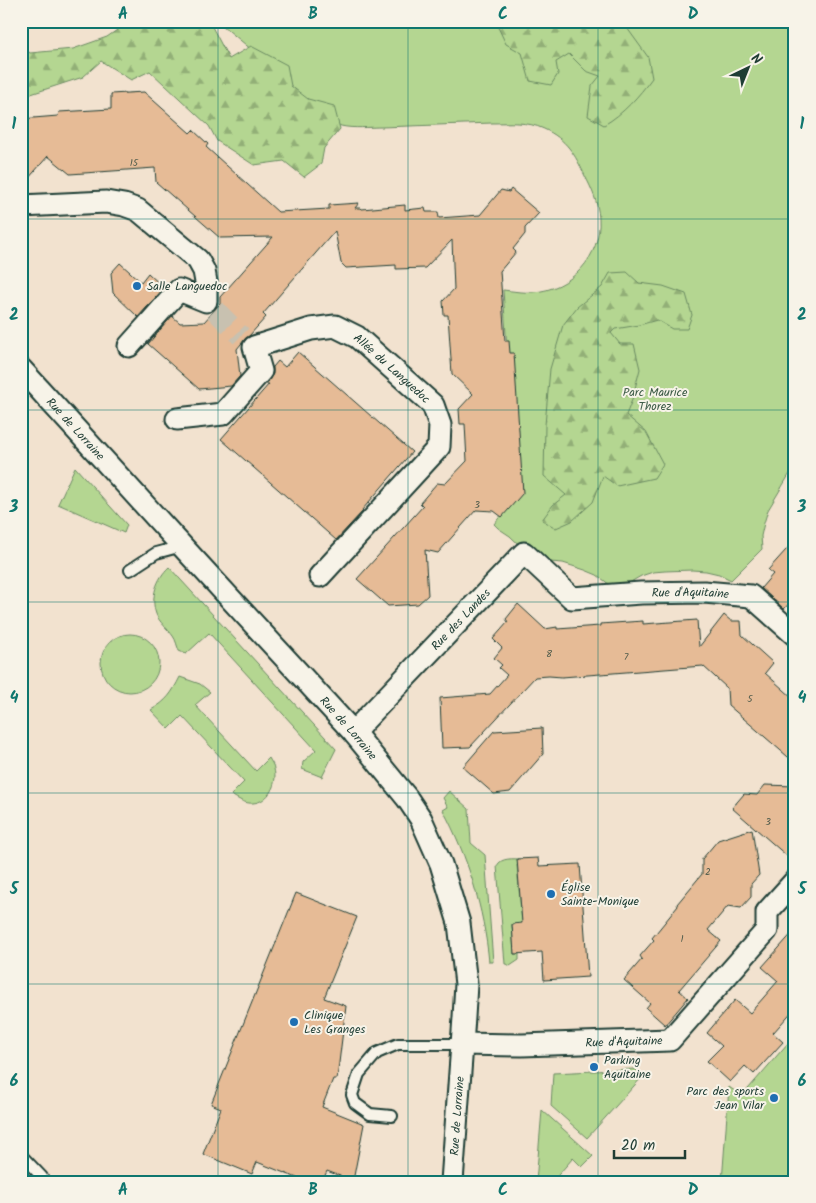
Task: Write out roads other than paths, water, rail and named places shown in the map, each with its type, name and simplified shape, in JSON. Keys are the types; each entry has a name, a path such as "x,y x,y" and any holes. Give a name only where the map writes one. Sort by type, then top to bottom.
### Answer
{"street":[{"path":"21,206 106,202 124,205 138,210 198,260 204,271 210,306 179,290 129,346"},
{"name":"Allée du Languedoc","path":"177,419 223,414 261,372 248,341 335,326 357,337 433,405 440,425 439,447 320,576"},
{"name":"Rue de Lorraine","path":"21,369 354,733 407,798 421,819 441,864 459,923 466,984 452,1182"},
{"name":"Rue des Landes","path":"354,733 524,553 572,598"},
{"name":"Rue d'Aquitaine","path":"572,598 641,593 704,592 751,596 795,635"},
{"name":"Rue d'Aquitaine","path":"462,1044 522,1045 670,1040 767,930 767,912 795,881"}],"lane":[{"path":"130,570 156,553 182,546"},
{"path":"392,1116 370,1114 355,1103 352,1094 359,1074 377,1054 398,1044 462,1044"},
{"path":"21,1155 42,1177"}],"tunnel":[{"path":"215,310 241,336"}],"place":[{"name":"Salle Languedoc","path":"137,286"},
{"name":"Église Sainte-Monique","path":"551,894"},
{"name":"Clinique Les Granges","path":"294,1022"},
{"name":"Parking Aquitaine","path":"594,1067"},
{"name":"Parc des sports Jean Vilar","path":"774,1098"}],"park label":[{"name":"Parc Maurice Thorez","path":"655,399"}]}
